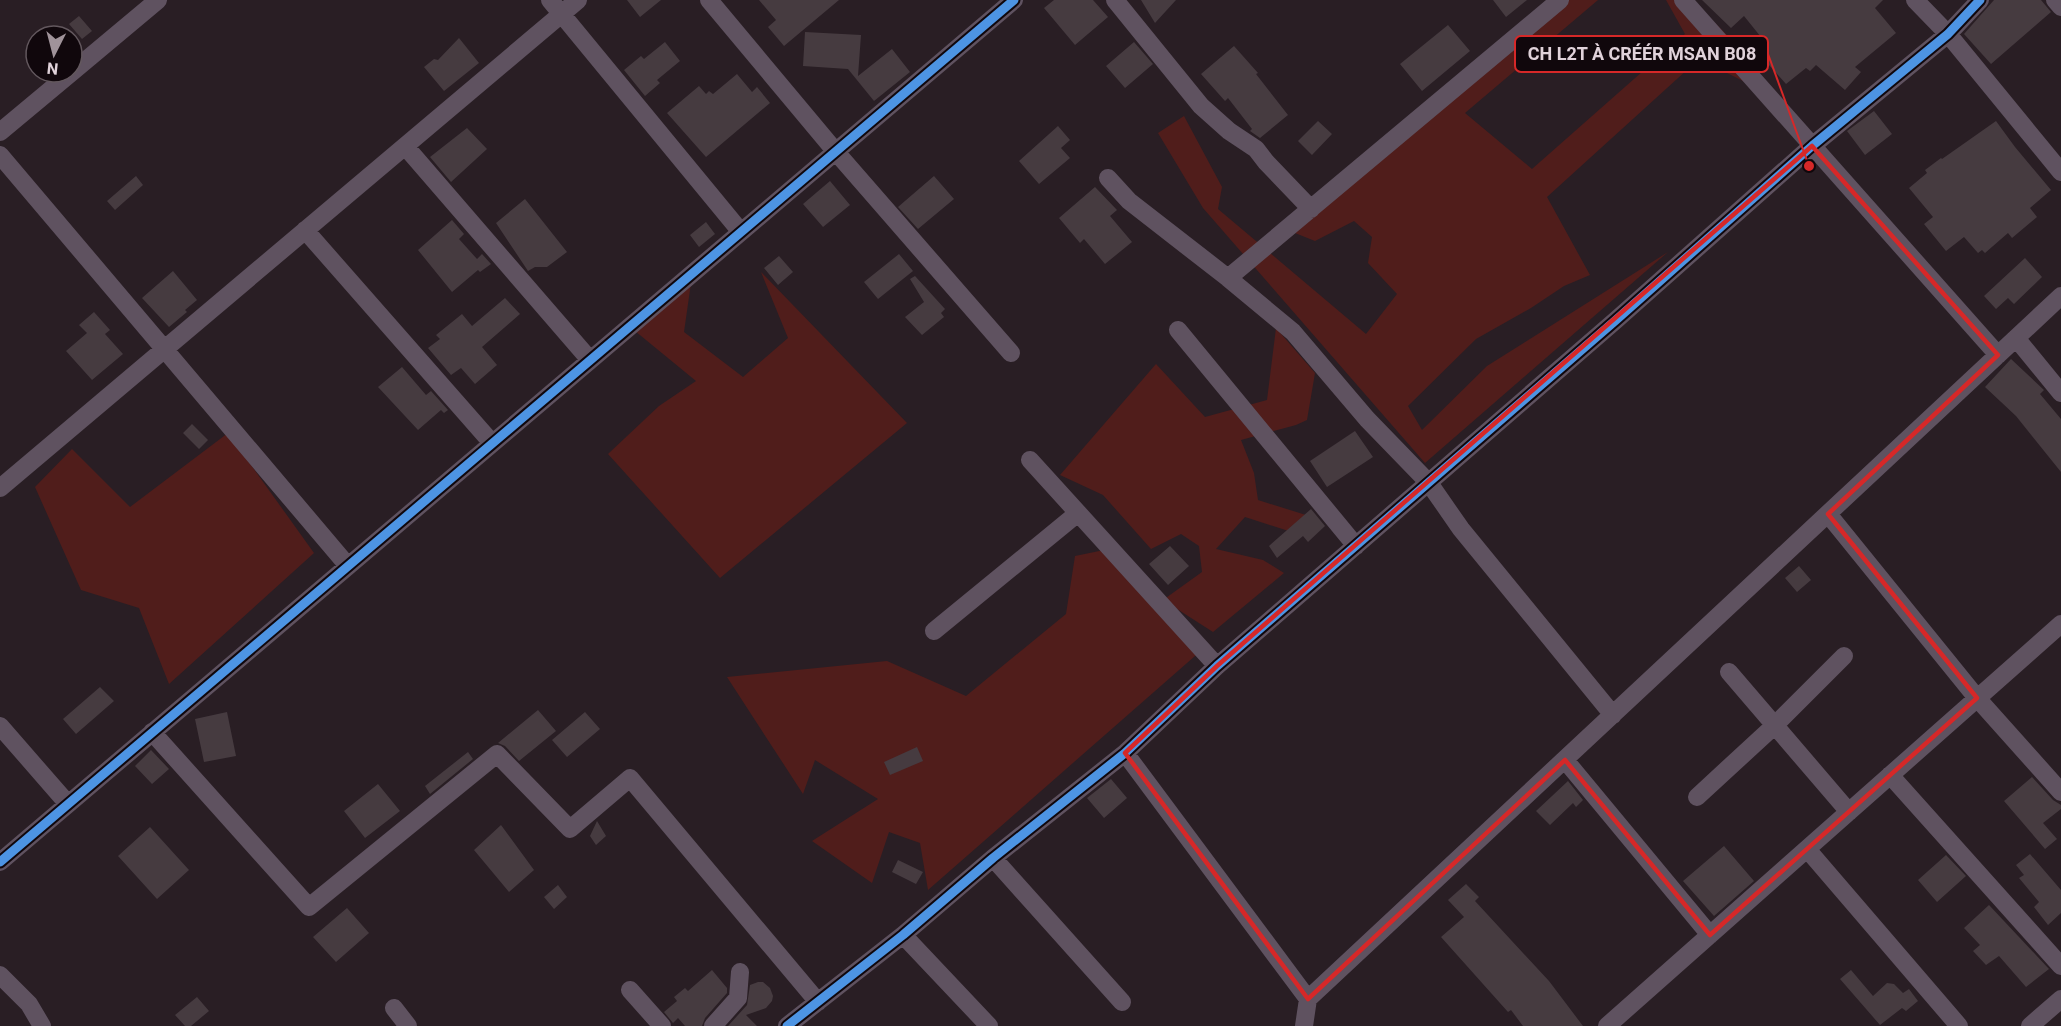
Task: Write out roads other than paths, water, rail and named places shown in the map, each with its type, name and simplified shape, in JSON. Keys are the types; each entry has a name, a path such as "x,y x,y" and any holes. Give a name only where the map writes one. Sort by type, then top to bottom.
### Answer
{"street":[{"path":"84,62 158,0"},
{"path":"0,488 405,146 556,7 578,0"},
{"path":"709,0 836,152 1011,352"},
{"path":"0,862 1014,0"},
{"path":"1115,0 1201,106 1229,131 1256,149 1311,209"},
{"path":"1228,278 1560,0"},
{"path":"1683,0 1998,355"},
{"path":"1916,0 1948,34 2061,172"},
{"path":"787,1026 903,935 993,858 1125,753 1217,666 1812,146 1948,34 1980,0"},
{"path":"2055,0 2061,8"},
{"path":"556,7 741,232"},
{"path":"0,132 58,84"},
{"path":"405,146 590,360"},
{"path":"0,155 348,566"},
{"path":"1107,178 1129,201 1293,332 1367,418 1429,483 1461,529 1613,715"},
{"path":"305,230 492,443"},
{"path":"1304,1026 1308,999 2061,296"},
{"path":"1178,330 1356,546"},
{"path":"2016,338 2061,393"},
{"path":"1030,460 1217,666"},
{"path":"934,631 1078,513"},
{"path":"1828,514 1977,698 2061,792"},
{"path":"1606,1026 2061,624"},
{"path":"1696,797 1775,725 1844,656"},
{"path":"1730,672 1849,812"},
{"path":"0,726 68,804"},
{"path":"152,732 309,907 497,754 570,830 630,778 818,1002"},
{"path":"1125,753 1308,999"},
{"path":"1566,759 1710,935"},
{"path":"1890,775 2061,966"},
{"path":"1807,849 1959,1026"},
{"path":"993,858 1122,1002"},
{"path":"903,935 989,1026"},
{"path":"713,1026 738,998 740,972"},
{"path":"0,975 29,1004 42,1026"},
{"path":"630,990 662,1026"},
{"path":"2030,1026 2061,999"},
{"path":"394,1008 408,1026"}],"place":[{"name":"CH L2T À CRÉÉR MSAN B08","path":"1809,166"}]}
